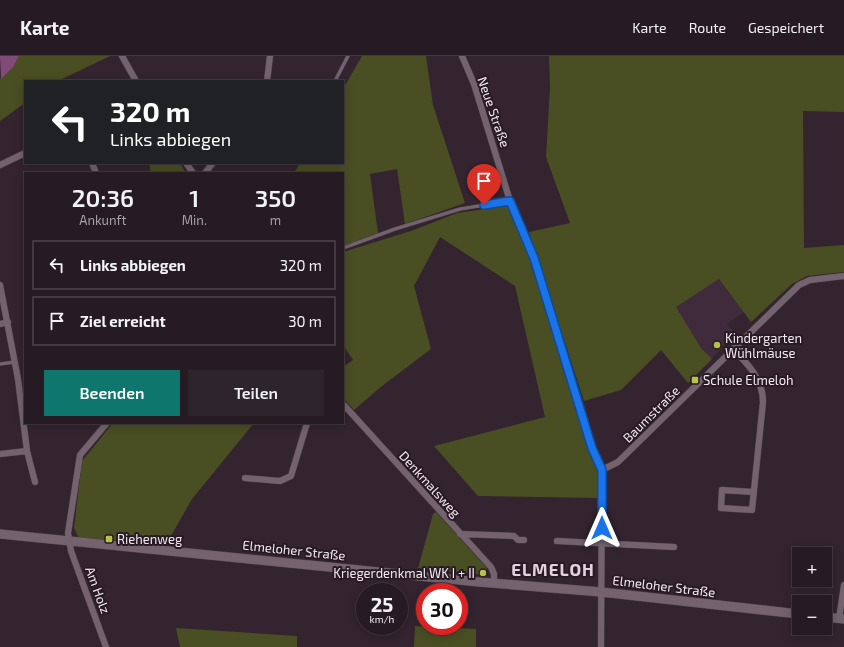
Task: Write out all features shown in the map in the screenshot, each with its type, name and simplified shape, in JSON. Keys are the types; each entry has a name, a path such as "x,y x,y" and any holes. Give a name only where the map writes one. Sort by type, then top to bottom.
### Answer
{"street":[{"path":"267,80 270,56"},
{"name":"Neue Straße","path":"462,56 476,91 510,201 534,258 592,448 602,470 601,647"},
{"path":"126,57 136,80"},
{"path":"0,165 24,153"},
{"path":"206,172 212,164"},
{"name":"Baumstraße","path":"602,470 618,462 799,285 810,280 844,276"},
{"path":"0,285 15,362 27,451 35,482"},
{"path":"0,324 8,322"},
{"path":"732,349 754,372 763,391 754,492 752,510 721,508 722,490 754,492"},
{"name":"Denkmalsweg","path":"344,405 491,567 494,582"},
{"path":"71,541 68,533 80,455 106,424"},
{"path":"244,478 280,481 291,476 307,424"},
{"path":"0,454 27,451"},
{"name":"Elmeloher Straße","path":"0,534 601,592 792,613"},
{"path":"460,534 514,536 518,540 524,540"},
{"name":"Am Holz","path":"71,541 106,647"},
{"path":"556,541 602,542 674,547"},
{"path":"841,619 844,585"}],"lane":[{"path":"336,80 348,56"},
{"path":"344,248 395,229 460,209 510,201"},
{"path":"0,364 15,362"}],"shaded area":[{"path":"0,56 19,56 14,66 1,79"},
{"path":"719,279 744,312 727,324 736,334 688,383 665,290 676,307"}],"green space":[{"path":"19,56 110,56 60,80 24,80 24,104 0,121 0,79 14,66"},
{"path":"362,56 426,56 433,105 465,203 405,224 397,169 370,174 378,233 344,246 344,172 295,172 299,164 344,164 344,87"},
{"path":"549,56 844,56 844,112 803,111 804,248 844,245 844,272 807,276 792,284 751,322 719,279 676,307 701,348 712,359 688,383 661,350 621,390 584,401 529,232 570,223 546,157 550,87"},
{"path":"149,164 181,164 185,172 151,172"},
{"path":"508,206 531,257 598,473 598,498 478,496 434,446 545,417 515,286 440,237 414,286 431,349 382,386 354,410 344,399 344,366 353,360 344,346 344,252 411,231 457,213"},
{"path":"112,424 253,424 192,499 167,543 79,538 74,528 82,461"},
{"path":"436,512 487,568 484,575 418,568 433,514"},
{"path":"415,626 416,635 468,635 468,629 476,629 476,647 414,647"},
{"path":"176,628 297,636 297,647 180,647"}],"place":[{"name":"Kindergarten Wühlmäuse","path":"717,345"},
{"name":"Schule Elmeloh","path":"695,380"},
{"name":"Riehenweg","path":"109,539"},
{"name":"Kriegerdenkmal WK I + II","path":"483,573"}],"district":[{"name":"ELMELOH","path":"553,569"}],"route":[{"path":"484,205 510,201 534,258 592,448 602,470 602,528"}]}
